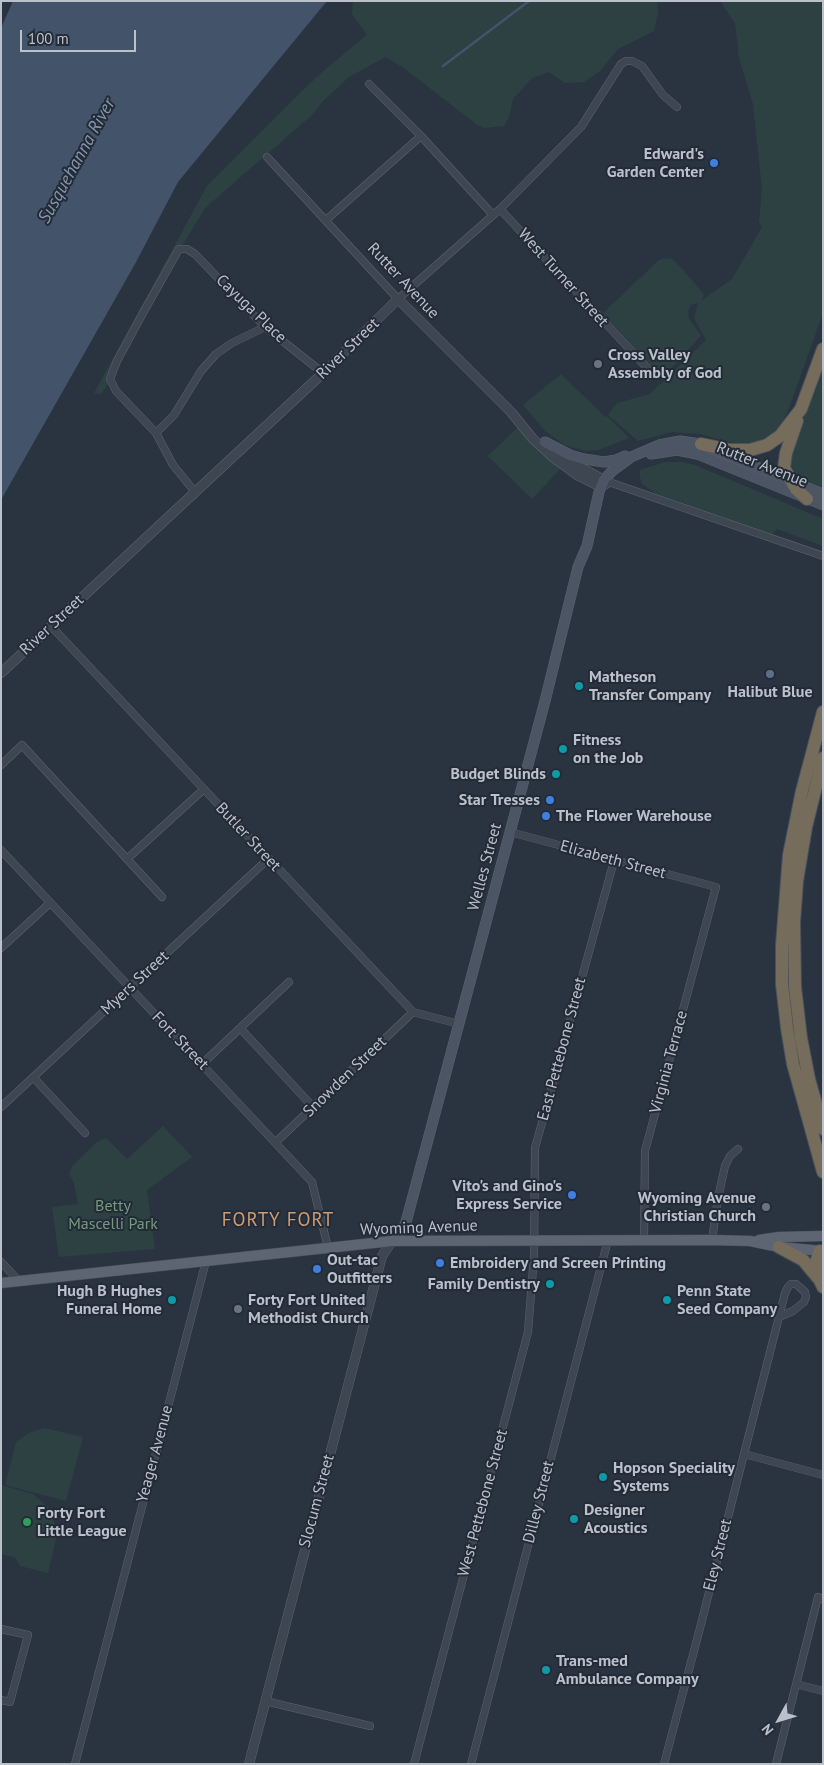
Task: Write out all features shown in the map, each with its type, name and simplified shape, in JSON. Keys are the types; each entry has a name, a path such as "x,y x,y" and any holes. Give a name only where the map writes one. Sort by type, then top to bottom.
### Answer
{"highway":[{"path":"807,499 790,481 784,468 786,453 823,349"},
{"path":"701,444 740,451 759,448 780,436 801,409"},
{"path":"823,712 802,791 789,855 782,946 782,984 793,1064 823,1172"},
{"path":"823,758 806,827 797,881 794,922 795,987 801,1038 809,1079 823,1129"},
{"path":"779,1247 803,1260 820,1283"},
{"path":"820,1283 816,1266 822,1249"}],"main road":[{"name":"Rutter Avenue","path":"603,486 620,464 647,449 680,441 701,444 823,494"},
{"path":"545,442 570,455 594,461 616,460 647,449"},
{"name":"Rutter Avenue","path":"603,486 623,468 640,458 660,452 677,450 697,454 823,505"},
{"name":"Welles Street","path":"392,1241 402,1231 406,1222 545,701 578,567 587,546 603,486"},
{"name":"Wyoming Avenue","path":"1,1283 392,1241 750,1241 779,1237 823,1236"},
{"name":"Wyoming Avenue","path":"750,1241 779,1247 822,1249"}],"street":[{"name":"River Street","path":"1,673 323,373 398,299 493,215 581,127 617,69 626,61 638,62 663,95 677,107"},
{"path":"369,84 421,136 493,215"},
{"path":"326,220 421,136"},
{"name":"Rutter Avenue","path":"267,157 398,299 520,422 603,486"},
{"name":"West Turner Street","path":"500,208 648,369"},
{"name":"Cayuga Place","path":"156,433 116,391 110,379 143,313 179,249 188,249 195,254 265,326 323,373"},
{"path":"195,492 173,465 156,433 174,415 201,371 216,354 232,343 265,326"},
{"name":"Rutter Avenue","path":"520,422 533,439 577,475 603,486 823,556"},
{"name":"Butler Street","path":"52,626 413,1012"},
{"path":"1,765 22,745 162,897"},
{"path":"127,859 204,789"},
{"name":"Elizabeth Street","path":"510,832 716,887"},
{"name":"Fort Street","path":"1,850 312,1182 328,1248"},
{"name":"Myers Street","path":"1,1107 268,859"},
{"name":"East Pettebone Street","path":"534,1240 535,1148 614,861"},
{"name":"Virginia Terrace","path":"644,1240 646,1144 716,887"},
{"path":"1,948 50,903"},
{"path":"202,1064 289,982"},
{"path":"413,1012 459,1024"},
{"name":"Snowden Street","path":"276,1142 413,1012"},
{"path":"240,1028 313,1107"},
{"path":"33,1077 85,1133"},
{"path":"712,1240 716,1210 726,1166 730,1156 738,1149"},
{"name":"West Pettebone Street","path":"414,1764 528,1332 534,1240"},
{"name":"Dilley Street","path":"471,1764 608,1240"},
{"name":"Slocum Street","path":"249,1764 382,1256 392,1241"},
{"name":"Yeager Avenue","path":"75,1764 206,1261"},
{"path":"1,1262 19,1281"},
{"name":"Eley Street","path":"664,1764 779,1316 788,1287 796,1284 805,1292 804,1302 793,1311 779,1316"},
{"path":"744,1454 823,1475"},
{"path":"776,1764 796,1684 821,1598"},
{"path":"1,1629 28,1635 10,1702 1,1700"},
{"path":"796,1684 823,1691"},
{"path":"265,1701 370,1726"}],"green space":[{"path":"353,1 657,1 658,13 654,31 618,49 600,71 584,82 565,83 549,72 532,78 513,99 509,117 504,126 485,128 476,124 404,68 385,57 349,77 324,100 313,114 205,208 110,372 106,388 100,394 94,393 207,186 305,88 367,35 352,14"},
{"path":"720,1 822,1 823,313 789,408 782,423 774,432 749,444 736,444 700,434 672,432 638,441 608,415 617,403 650,394 706,340 694,318 698,303 691,305 688,312 689,319 701,335 662,378 603,313 659,260 666,258 672,259 704,294 702,300 732,279 762,227 759,221 762,189 753,104 739,58 735,23"},
{"path":"823,367 823,488 802,479 793,471 791,458 800,420 813,397"},
{"path":"561,374 629,438 598,450 585,451 565,445 545,431 523,405"},
{"path":"518,427 560,469 532,499 488,456"},
{"path":"665,462 681,462 695,465 823,519 823,546 777,529 772,534 657,494 642,484 640,470"},
{"name":"Betty Mascelli Park","path":"163,1126 192,1157 147,1190 155,1249 59,1257 52,1207 78,1204 74,1183 69,1174 72,1166 97,1142 106,1138 127,1159"},
{"path":"44,1428 83,1437 66,1501 5,1485 16,1442 29,1433"},
{"name":"Forty Fort Little League","path":"1,1485 33,1494 51,1510 57,1534 48,1573 20,1566 16,1558 1,1554"}],"water":[{"name":"Susquehanna River","path":"13,1 327,1 178,182 135,264 1,500 1,28"}],"waterway":[{"path":"443,66 529,1"}],"place":[{"name":"Edward's Garden Center","path":"714,163"},
{"name":"Cross Valley Assembly of God","path":"598,364"},
{"name":"Halibut Blue","path":"770,674"},
{"name":"Matheson Transfer Company","path":"579,686"},
{"name":"Fitness on the Job","path":"563,749"},
{"name":"Budget Blinds","path":"556,774"},
{"name":"Star Tresses","path":"550,800"},
{"name":"The Flower Warehouse","path":"546,816"},
{"name":"Vito's and Gino's Express Service","path":"572,1195"},
{"name":"Wyoming Avenue Christian Church","path":"766,1207"},
{"name":"Embroidery and Screen Printing","path":"440,1263"},
{"name":"Out-tac Outfitters","path":"317,1269"},
{"name":"Family Dentistry","path":"550,1284"},
{"name":"Hugh B Hughes Funeral Home","path":"172,1300"},
{"name":"Penn State Seed Company","path":"667,1300"},
{"name":"Forty Fort United Methodist Church","path":"238,1309"},
{"name":"Hopson Speciality Systems","path":"603,1477"},
{"name":"Designer Acoustics","path":"574,1519"},
{"name":"Forty Fort Little League","path":"27,1522"},
{"name":"Trans-med Ambulance Company","path":"546,1670"}],"district":[{"name":"FORTY FORT","path":"278,1221"}]}
